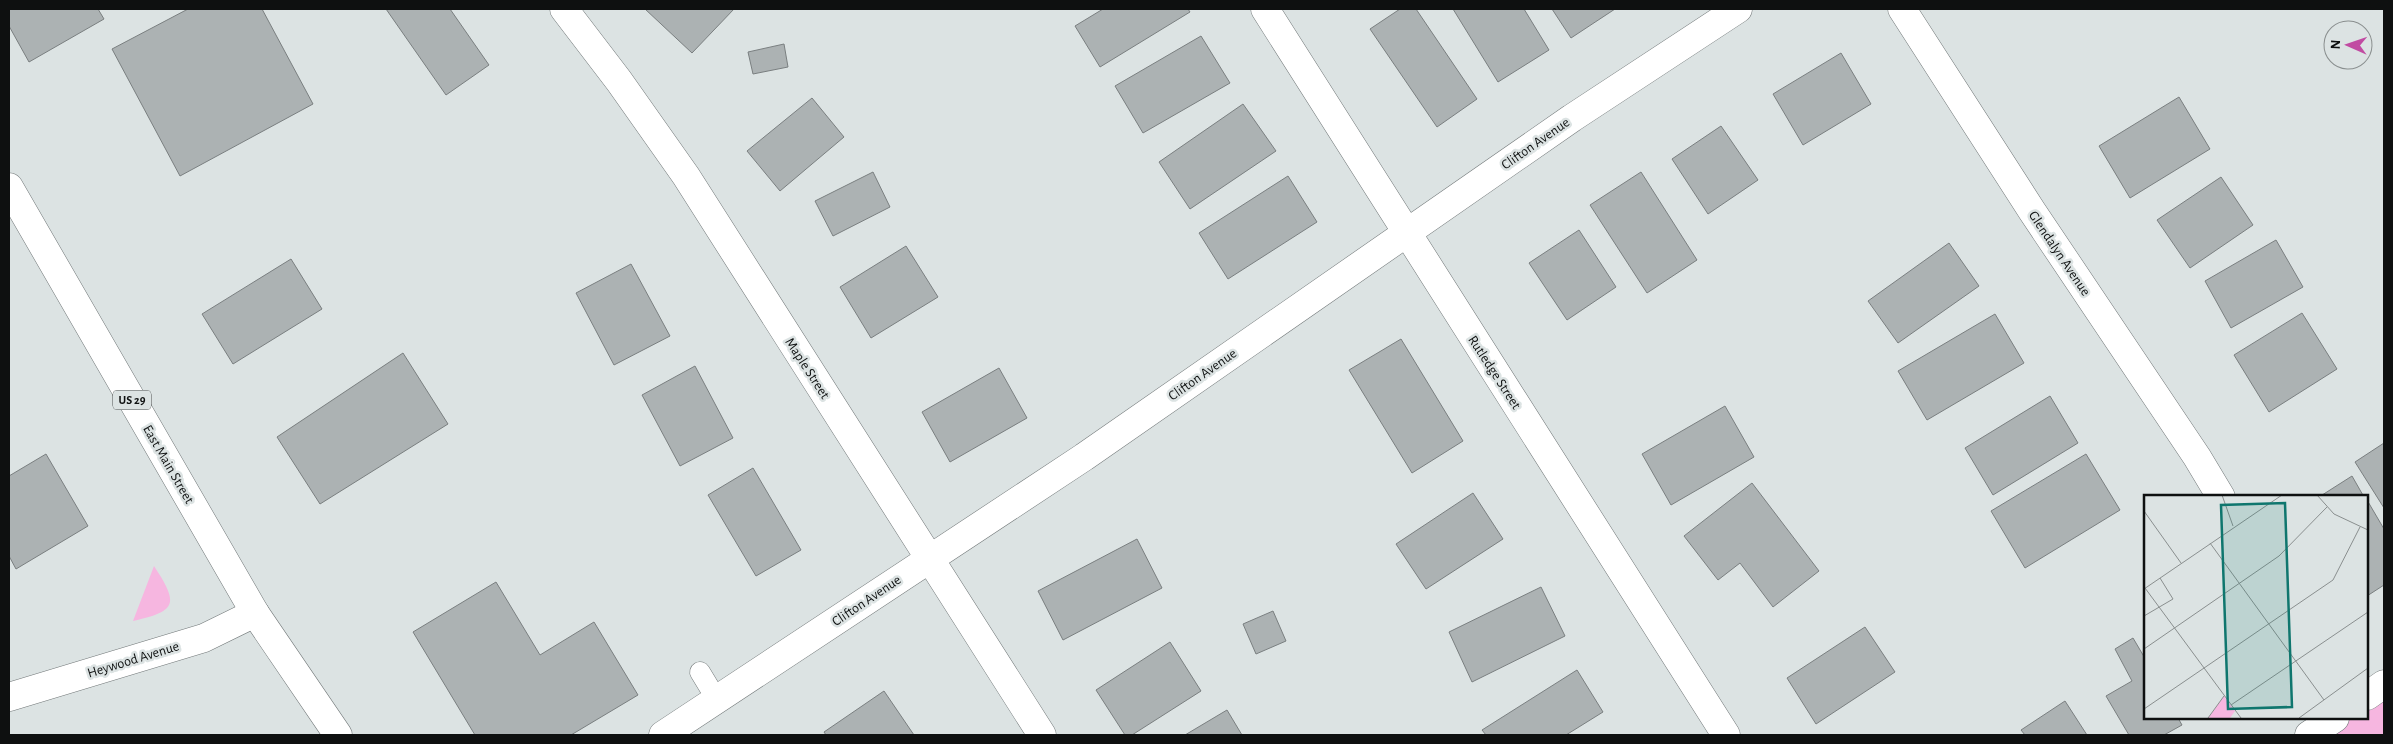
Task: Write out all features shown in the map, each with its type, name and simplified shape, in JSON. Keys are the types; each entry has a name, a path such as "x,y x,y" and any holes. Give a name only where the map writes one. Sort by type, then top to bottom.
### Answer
{"street":[{"name":"Maple Street","path":"564,9 619,81 686,176 1042,735"},
{"name":"Rutledge Street","path":"1265,9 1726,735"},
{"name":"Clifton Avenue","path":"663,735 1084,456 1572,118 1738,9"},
{"name":"Glendalyn Avenue","path":"1902,9 2032,212 2197,456 2220,495"},
{"name":"East Main Street","path":"9,187 254,613 338,735"},
{"name":"Heywood Avenue","path":"9,697 204,638 254,613"},
{"path":"2368,695 2384,684"},
{"path":"2309,735 2333,719"}],"lane":[{"path":"700,672 717,700"}],"shaded area":[{"path":"154,566 167,589 170,597 169,604 166,609 158,614 133,621"},
{"path":"2384,684 2384,735 2309,735 2333,719 2368,719 2368,695"}],"building":[{"path":"9,9 98,9 104,19 29,62 9,26"},
{"path":"188,9 262,9 313,104 180,176 112,49"},
{"path":"386,9 450,9 489,65 446,95"},
{"path":"645,9 734,9 692,53"},
{"path":"1103,9 1188,9 1190,12 1100,67 1075,26"},
{"path":"1400,9 1416,9 1477,99 1437,127 1370,29"},
{"path":"1453,9 1524,9 1549,50 1498,82"},
{"path":"1552,9 1615,9 1571,38"},
{"path":"1201,36 1230,83 1143,133 1115,86"},
{"path":"784,44 788,67 753,74 748,52"},
{"path":"1841,53 1871,104 1803,145 1773,94"},
{"path":"2179,97 2210,149 2130,198 2099,146"},
{"path":"812,98 844,137 780,191 747,151"},
{"path":"1243,104 1276,151 1190,209 1159,162"},
{"path":"1721,126 1758,180 1708,214 1672,159"},
{"path":"873,172 890,207 833,236 815,201"},
{"path":"1641,172 1697,260 1647,293 1590,205"},
{"path":"1288,176 1317,222 1228,279 1199,233"},
{"path":"2221,177 2253,225 2190,268 2157,220"},
{"path":"1579,230 1616,287 1567,320 1529,263"},
{"path":"2276,240 2303,287 2231,328 2205,281"},
{"path":"1949,243 1979,286 1898,343 1868,301"},
{"path":"906,246 938,297 871,338 840,287"},
{"path":"291,259 322,309 233,364 202,314"},
{"path":"631,264 670,336 614,365 576,293"},
{"path":"2302,313 2337,369 2269,412 2234,355"},
{"path":"1995,314 2024,363 1927,420 1898,371"},
{"path":"1401,339 1463,441 1412,473 1349,370"},
{"path":"403,353 448,424 320,504 277,437"},
{"path":"695,366 733,438 680,466 642,395"},
{"path":"999,368 1027,418 950,462 922,412"},
{"path":"2050,396 2078,443 1993,495 1965,448"},
{"path":"1725,406 1754,457 1671,505 1642,454"},
{"path":"2384,443 2384,508 2355,462"},
{"path":"46,454 88,526 16,569 9,556 9,476"},
{"path":"2086,454 2120,510 2025,568 1991,511"},
{"path":"753,468 801,550 756,576 708,495"},
{"path":"2352,476 2363,495 2322,495"},
{"path":"1752,483 1819,571 1773,607 1740,563 1718,580 1684,536"},
{"path":"1473,493 1503,539 1426,589 1396,544"},
{"path":"2368,502 2384,529 2384,585 2368,595"},
{"path":"1137,539 1162,588 1063,640 1038,591"},
{"path":"496,582 540,655 594,622 638,695 571,735 475,735 413,632"},
{"path":"1541,587 1565,636 1472,682 1449,632"},
{"path":"1273,611 1286,641 1256,654 1243,624"},
{"path":"1865,627 1895,672 1816,724 1787,678"},
{"path":"2133,638 2144,657 2144,719 2179,719 2182,725 2164,735 2129,735 2106,696 2132,681 2115,649"},
{"path":"1170,642 1201,691 1132,735 1125,735 1096,690"},
{"path":"1577,670 1603,712 1566,735 1486,735 1482,730"},
{"path":"884,691 914,735 826,735 824,732"},
{"path":"2065,701 2087,735 2025,735 2021,730"},
{"path":"1227,710 1242,735 1185,735"}]}
